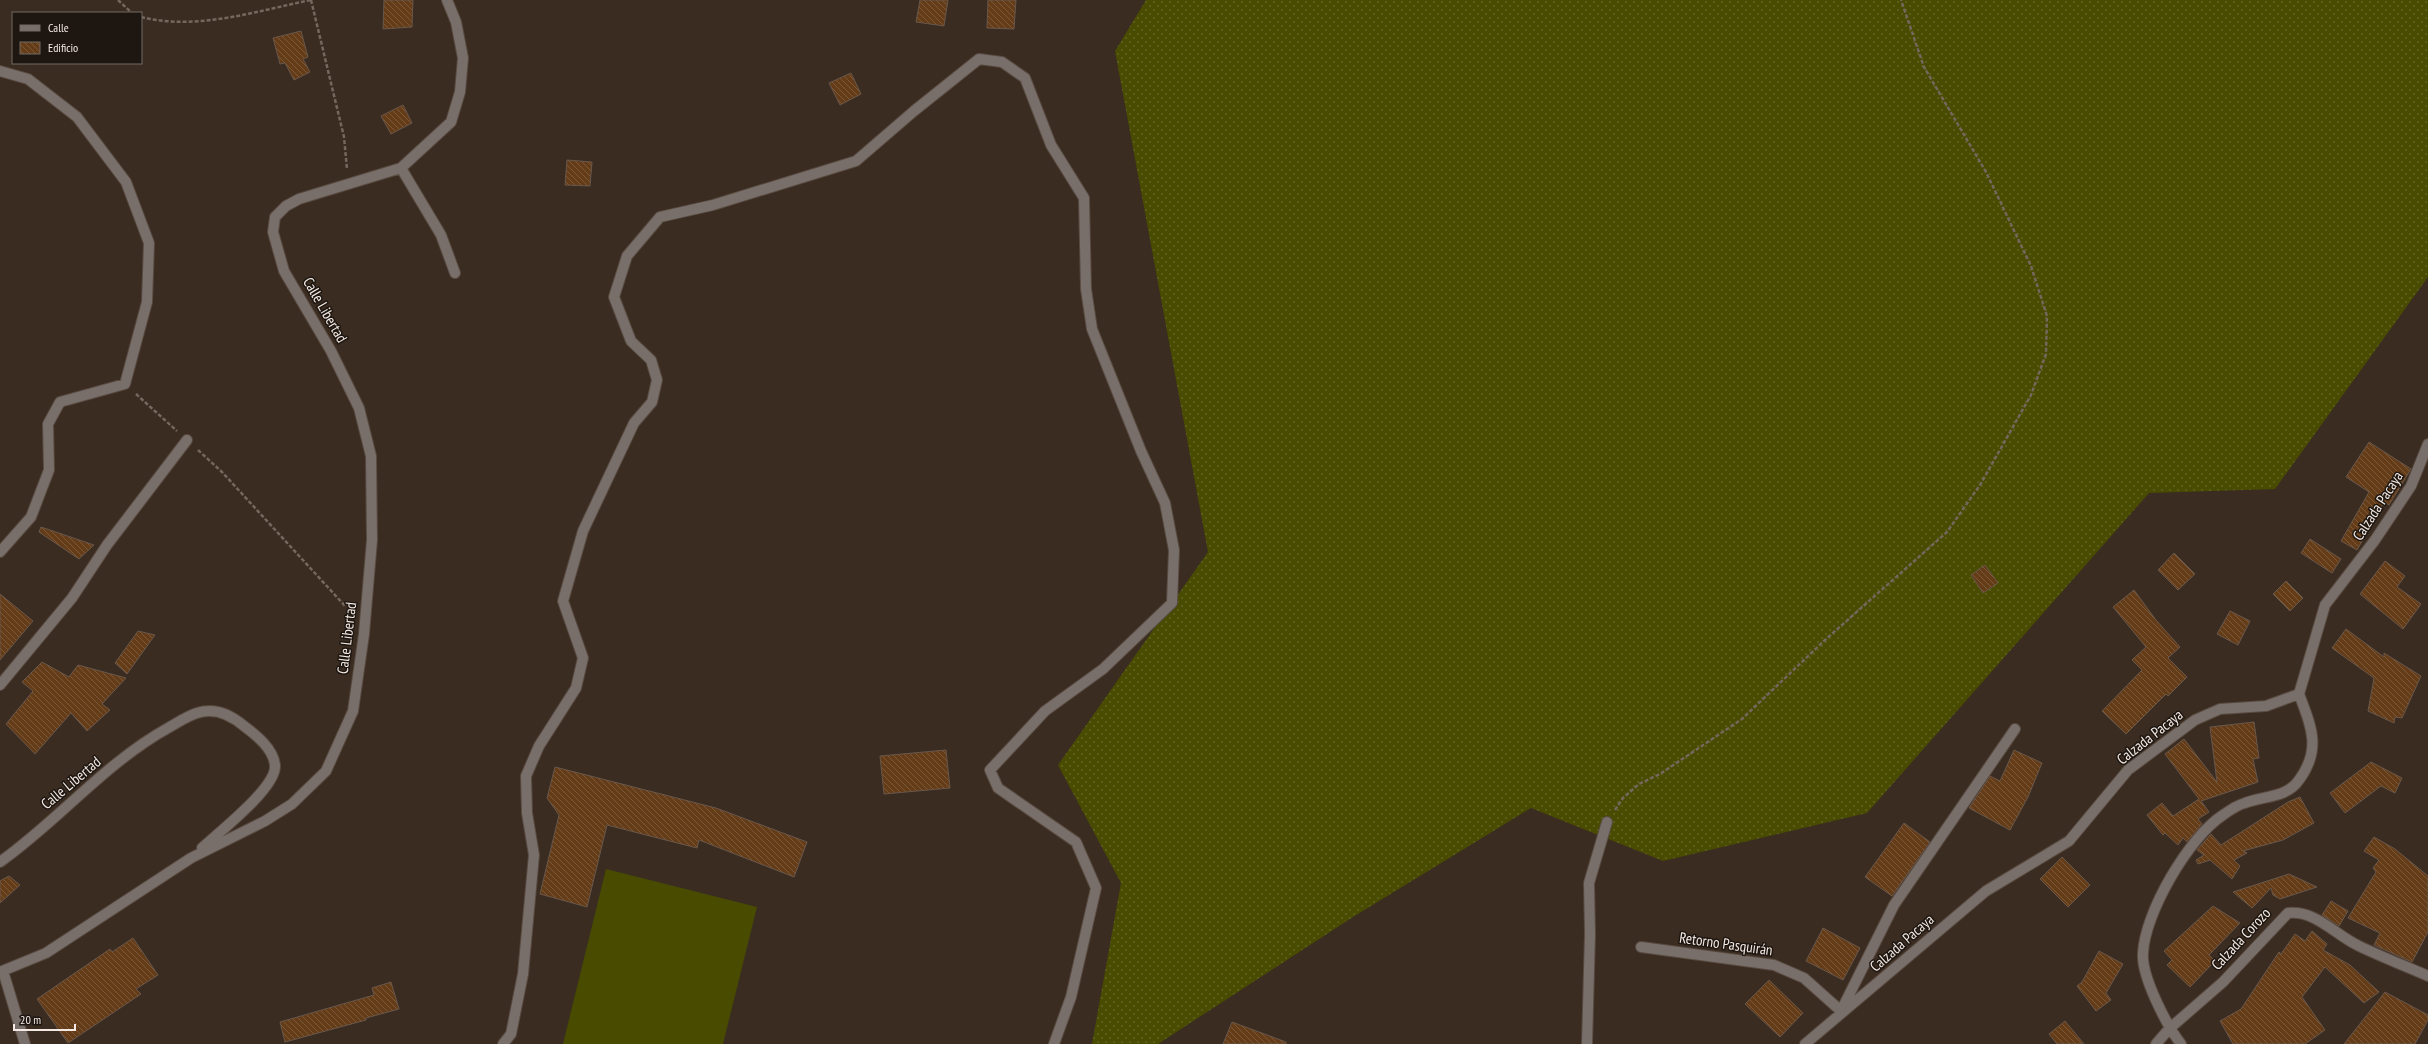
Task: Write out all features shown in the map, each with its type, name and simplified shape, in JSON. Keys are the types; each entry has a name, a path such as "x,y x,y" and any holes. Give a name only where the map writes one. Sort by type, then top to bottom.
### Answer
{"street":[{"name":"Calle Libertad","path":"191,858 252,826 265,821 292,804 326,771 353,711 364,634 372,540 371,456 359,408 331,351 284,271 272,232 275,217 286,206 299,199 401,168 451,122 460,92 463,58 456,22 447,0"},
{"path":"503,1044 511,1034 523,974 534,855 527,813 526,776 538,746 576,688 583,658 563,601 583,532 634,423 652,402 657,380 651,360 631,342 614,297 627,256 660,217 713,204 856,161 979,59 1002,62 1025,78 1051,145 1084,198 1086,289 1092,329 1141,451 1165,503 1174,550 1172,603 1103,669 1045,711 990,770 998,788 1076,842 1096,888 1071,997 1054,1044"},
{"path":"0,71 28,79 77,117 126,182 149,243 147,302 125,384 60,402 48,424 49,470 32,517 0,552"},
{"path":"401,168 441,235 455,273"},
{"path":"0,685 72,598 107,545 187,440"},
{"name":"Calzada Pacaya","path":"1809,1042 1841,1011 1876,986 1986,891 2070,841 2128,770 2195,720 2220,709 2266,706 2299,694 2325,605 2375,540 2411,486 2428,444"},
{"path":"2181,1044 2169,1029 2148,981 2142,954 2148,925 2169,880 2195,839 2222,815 2244,803 2280,794 2292,789 2300,780 2310,759 2314,744 2312,730 2299,694"},
{"name":"Calle Libertad","path":"0,862 84,790 148,739 197,713 210,710 223,713 237,719 260,738 272,756 275,767 266,787 191,858"},
{"path":"1841,1011 1894,905 2015,729"},
{"path":"243,810 246,822 252,826"},
{"path":"1587,1044 1590,934 1589,883 1607,822"},
{"path":"25,1044 1,971 46,953 191,858"},
{"name":"Calzada Corozo","path":"2156,1044 2169,1029 2222,982 2288,913 2299,912 2311,916 2357,946 2428,976"},
{"name":"Retorno Pasquirán","path":"1640,947 1774,965 1804,978 1841,1011"}],"path":[{"path":"118,0 131,12"},
{"path":"142,17 158,21 187,23 311,0 344,137 348,185"},
{"path":"1607,822 1623,798 1639,784 1660,774 1742,719 1825,640 1947,532 1980,485 2031,395 2046,354 2047,316 2031,266 1986,172 1924,67 1900,0"},
{"path":"125,384 222,472 346,607"}],"shaded area":[{"path":"1146,0 2428,0 2428,277 2275,489 2149,493 1867,813 1663,861 1531,808 1353,917 1158,1044 1092,1044 1121,883 1058,765 1208,552 1115,51"},
{"path":"606,869 757,907 723,1044 563,1044"}],"building":[{"path":"384,0 413,0 412,27 383,29"},
{"path":"920,0 948,0 944,26 916,22"},
{"path":"988,0 1016,0 1014,29 987,28"},
{"path":"301,31 308,57 303,59 310,72 294,80 285,63 280,64 273,38"},
{"path":"851,73 861,94 840,105 829,83"},
{"path":"403,105 412,123 391,134 381,116"},
{"path":"567,160 592,162 590,186 565,185"},
{"path":"2369,442 2411,469 2389,505 2384,502 2357,550 2341,541 2369,492 2346,477"},
{"path":"41,527 94,545 79,559 39,532"},
{"path":"2310,539 2341,559 2332,573 2301,553"},
{"path":"2174,553 2195,574 2178,590 2158,570"},
{"path":"2385,561 2405,576 2397,587 2421,604 2403,629 2360,594"},
{"path":"1985,565 1998,583 1983,593 1971,575"},
{"path":"2286,581 2303,598 2290,611 2273,594"},
{"path":"2134,590 2156,620 2180,647 2168,658 2187,677 2168,696 2166,694 2126,734 2102,711 2142,670 2132,660 2146,647 2113,607"},
{"path":"0,594 33,621 0,660"},
{"path":"2230,611 2250,621 2238,645 2217,634"},
{"path":"2346,629 2384,657 2384,653 2421,676 2402,718 2395,717 2394,723 2368,711 2374,678 2332,648"},
{"path":"138,631 155,635 127,674 115,663"},
{"path":"42,662 69,677 78,665 126,678 102,704 110,710 87,731 71,713 35,754 6,724 33,691 22,682"},
{"path":"2254,722 2259,758 2253,759 2258,782 2201,801 2209,812 2198,819 2202,824 2187,842 2183,838 2178,845 2165,833 2163,835 2147,815 2162,803 2173,816 2199,799 2165,754 2184,739 2217,782 2210,727"},
{"path":"946,750 950,788 884,794 880,756"},
{"path":"2014,750 2042,763 2028,797 2010,830 1969,808 1990,776 2000,781"},
{"path":"2371,762 2402,778 2395,793 2381,786 2345,813 2330,793"},
{"path":"555,767 716,808 807,842 794,877 699,840 697,848 607,825 587,907 540,894 559,815 547,798"},
{"path":"2300,797 2314,823 2283,840 2243,851 2247,853 2234,860 2240,866 2232,879 2210,860 2198,864 2196,860 2204,855 2197,850 2211,834 2221,845 2288,802"},
{"path":"1904,823 1930,842 1892,896 1865,877"},
{"path":"2374,837 2395,849 2428,876 2428,932 2412,962 2374,945 2380,933 2348,918 2376,872 2373,868 2379,860 2364,851"},
{"path":"2062,857 2090,885 2068,907 2040,879"},
{"path":"2289,874 2317,887 2280,899 2273,895 2271,888 2252,908 2233,892"},
{"path":"9,876 20,885 0,903 0,881"},
{"path":"2331,901 2348,911 2339,926 2322,915"},
{"path":"2213,906 2240,923 2209,955 2215,961 2190,987 2167,965 2172,960 2164,951"},
{"path":"1823,928 1860,948 1843,980 1806,961"},
{"path":"2312,931 2327,944 2323,950 2350,965 2379,992 2364,1003 2325,967 2302,997 2325,1030 2305,1044 2233,1044 2220,1021 2241,1009 2279,952 2281,954 2295,934 2305,941"},
{"path":"133,938 158,975 136,989 141,994 68,1043 37,999 110,949 112,952"},
{"path":"2099,951 2123,964 2106,993 2111,1000 2096,1011 2077,986 2082,982"},
{"path":"1769,980 1803,1013 1780,1037 1745,1004"},
{"path":"391,982 399,1009 366,1018 366,1020 285,1042 280,1022 374,995 372,988"},
{"path":"2385,992 2428,1015 2428,1020 2415,1044 2344,1044"},
{"path":"2065,1021 2084,1044 2057,1044 2049,1034"},
{"path":"1232,1022 1286,1042 1286,1044 1223,1044"}]}
